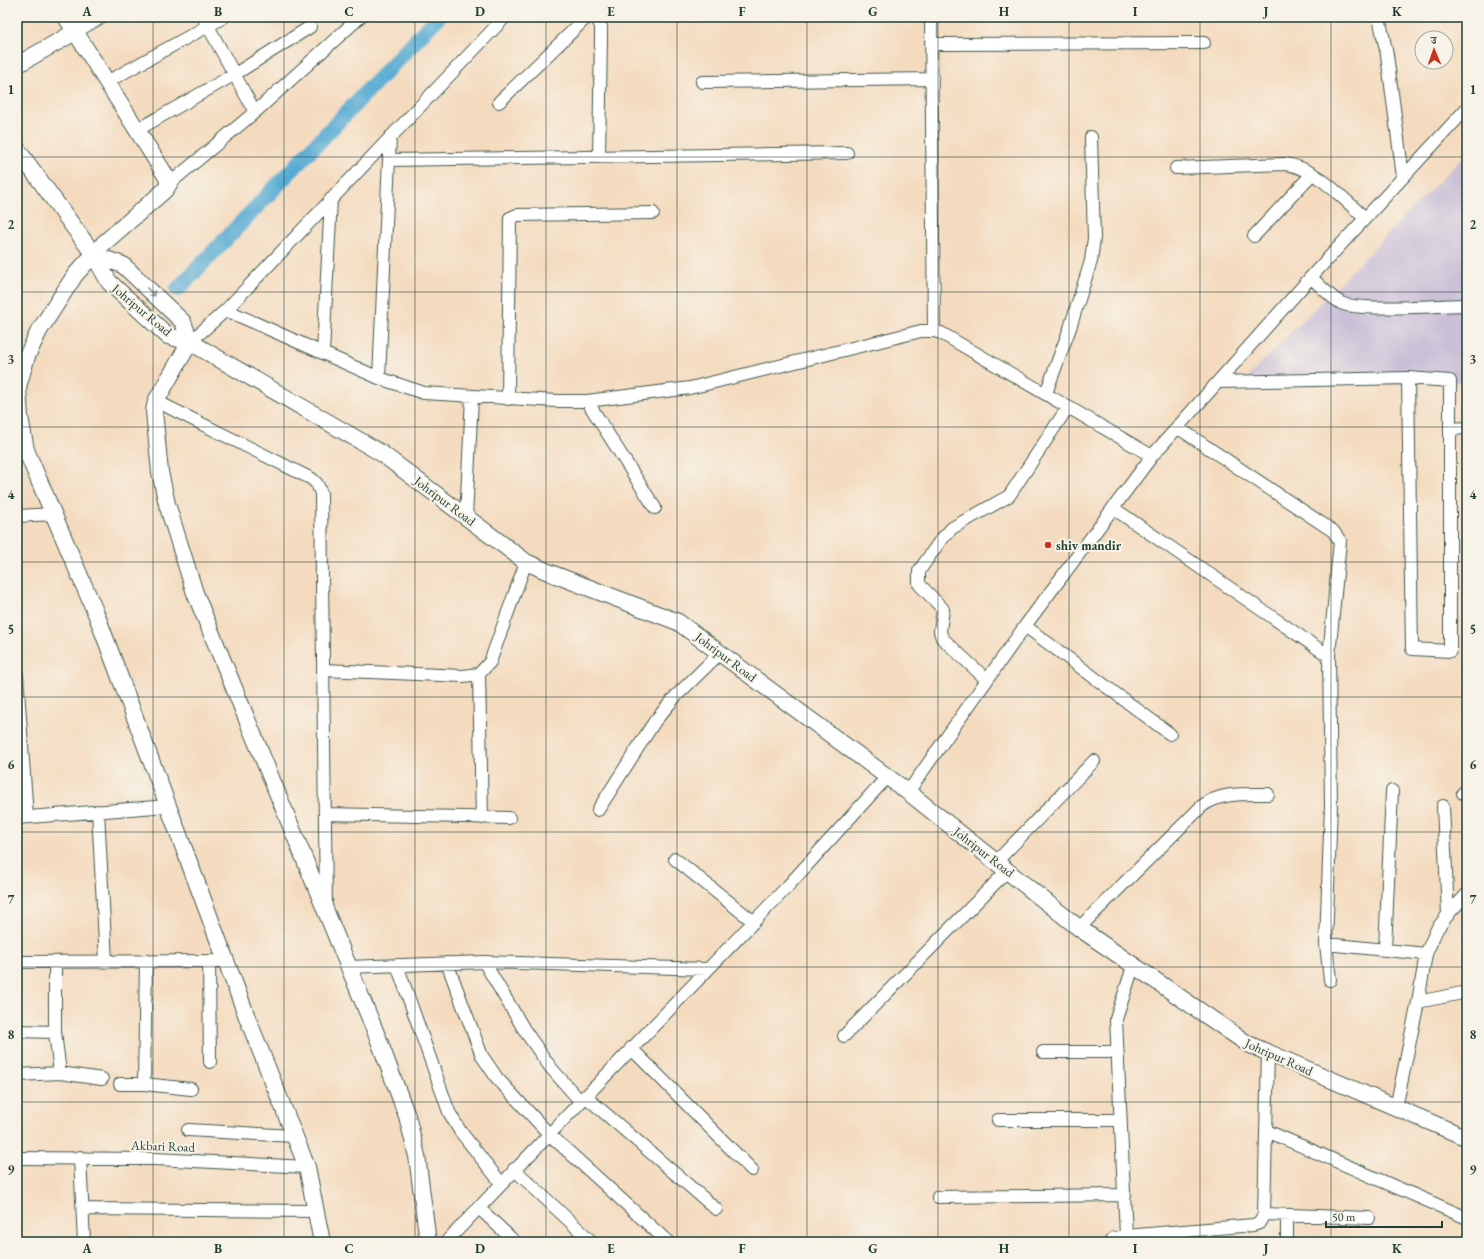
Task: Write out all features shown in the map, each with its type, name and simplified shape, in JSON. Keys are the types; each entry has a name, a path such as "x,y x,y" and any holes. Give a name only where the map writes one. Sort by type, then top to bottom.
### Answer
{"street":[{"path":"66,17 166,176 169,184"},
{"path":"17,65 102,17"},
{"path":"107,82 206,22 224,17"},
{"path":"322,1242 307,1167 226,961 97,616 26,450 20,417 18,387 27,356 39,331 75,276 114,233 165,190 169,184 255,112 360,17"},
{"path":"428,1242 417,1156 407,1116 378,1038 195,593 176,536 160,472 154,420 156,401 190,342 226,310 505,17"},
{"path":"499,102 586,17"},
{"path":"596,17 601,27 599,157"},
{"path":"931,17 934,331"},
{"path":"1380,17 1403,177"},
{"path":"206,22 255,112"},
{"path":"137,130 235,74 310,26"},
{"path":"932,44 1204,43"},
{"path":"702,82 932,79"},
{"path":"908,792 1025,626 1152,456 1311,277 1467,108"},
{"path":"1046,394 1070,328 1091,261 1094,238 1091,136"},
{"path":"379,378 390,137"},
{"name":"Johripur Road","path":"17,149 94,255 109,282 168,336 190,342 381,453 526,562 553,574 678,622 908,792 1079,928 1133,967 1248,1044 1467,1138"},
{"path":"389,160 847,153"},
{"path":"1176,168 1285,164 1297,166 1312,174 1365,218"},
{"path":"1254,236 1312,174"},
{"path":"323,353 331,199"},
{"path":"508,399 510,218 517,215 653,213"},
{"path":"94,255 124,264 183,322 190,342"},
{"path":"1311,277 1335,300 1343,304 1378,307 1467,305"},
{"path":"226,310 379,378 424,393 508,399 587,400 690,388 921,331 934,331 1152,456"},
{"path":"1218,382 1408,378 1450,381 1450,651 1412,649 1408,378"},
{"path":"466,517 472,397"},
{"path":"587,400 655,508"},
{"path":"156,401 312,479 317,484 322,502 326,914"},
{"path":"987,680 942,638 940,631 943,609 919,584 919,571 940,541 952,528 1009,496 1068,407"},
{"path":"1177,427 1338,535 1341,546 1329,656 1331,804 1326,944 1330,980"},
{"path":"1450,429 1467,428"},
{"path":"1113,508 1329,656"},
{"path":"17,516 54,514"},
{"path":"324,670 463,676 479,674 490,662 526,562"},
{"path":"1025,626 1170,734"},
{"path":"598,810 655,721 676,696 720,652"},
{"path":"479,674 482,818"},
{"path":"17,675 22,818 168,806"},
{"path":"844,1036 1002,866 1094,761"},
{"path":"446,1242 582,1098 754,922 887,777"},
{"path":"1385,950 1392,791"},
{"path":"1079,928 1202,806 1211,799 1228,795 1268,794"},
{"path":"1443,806 1448,915"},
{"path":"98,811 106,961"},
{"path":"326,814 509,818"},
{"path":"676,859 754,922"},
{"path":"1396,1108 1418,1002 1426,954 1437,929 1467,894"},
{"path":"1326,944 1426,954"},
{"path":"144,1084 146,961"},
{"path":"209,961 210,1062"},
{"path":"17,962 226,961"},
{"path":"55,962 55,1032 60,1073"},
{"path":"348,967 484,962 707,969"},
{"path":"484,962 525,1031 551,1068 582,1098 716,1209"},
{"path":"447,963 482,1056 497,1078 549,1134 668,1242"},
{"path":"397,965 449,1112 460,1131 501,1183"},
{"path":"1126,1236 1116,1019 1133,967"},
{"path":"1418,1002 1467,992"},
{"path":"17,1031 55,1032"},
{"path":"631,1048 752,1170"},
{"path":"1043,1052 1117,1052"},
{"path":"1110,1242 1114,1238 1126,1236 1180,1237 1259,1223 1264,1214 1268,1053"},
{"path":"17,1074 60,1073 102,1079"},
{"path":"120,1084 144,1084 191,1089"},
{"path":"998,1120 1121,1120"},
{"path":"188,1130 294,1136"},
{"path":"1267,1131 1467,1218"},
{"path":"80,1157 84,1242"},
{"name":"Akbari Road","path":"17,1158 80,1157 155,1159 307,1167"},
{"path":"514,1169 592,1242"},
{"path":"938,1197 1125,1195"},
{"path":"478,1207 514,1242"},
{"path":"83,1209 316,1211"},
{"path":"1264,1214 1369,1218"},
{"path":"1287,1216 1287,1242"}],"shaded area":[{"path":"1467,153 1467,380 1452,383 1239,386"}],"waterway":[{"path":"178,289 438,17"}],"place":[{"name":"shiv mandir","path":"1048,545"}]}
